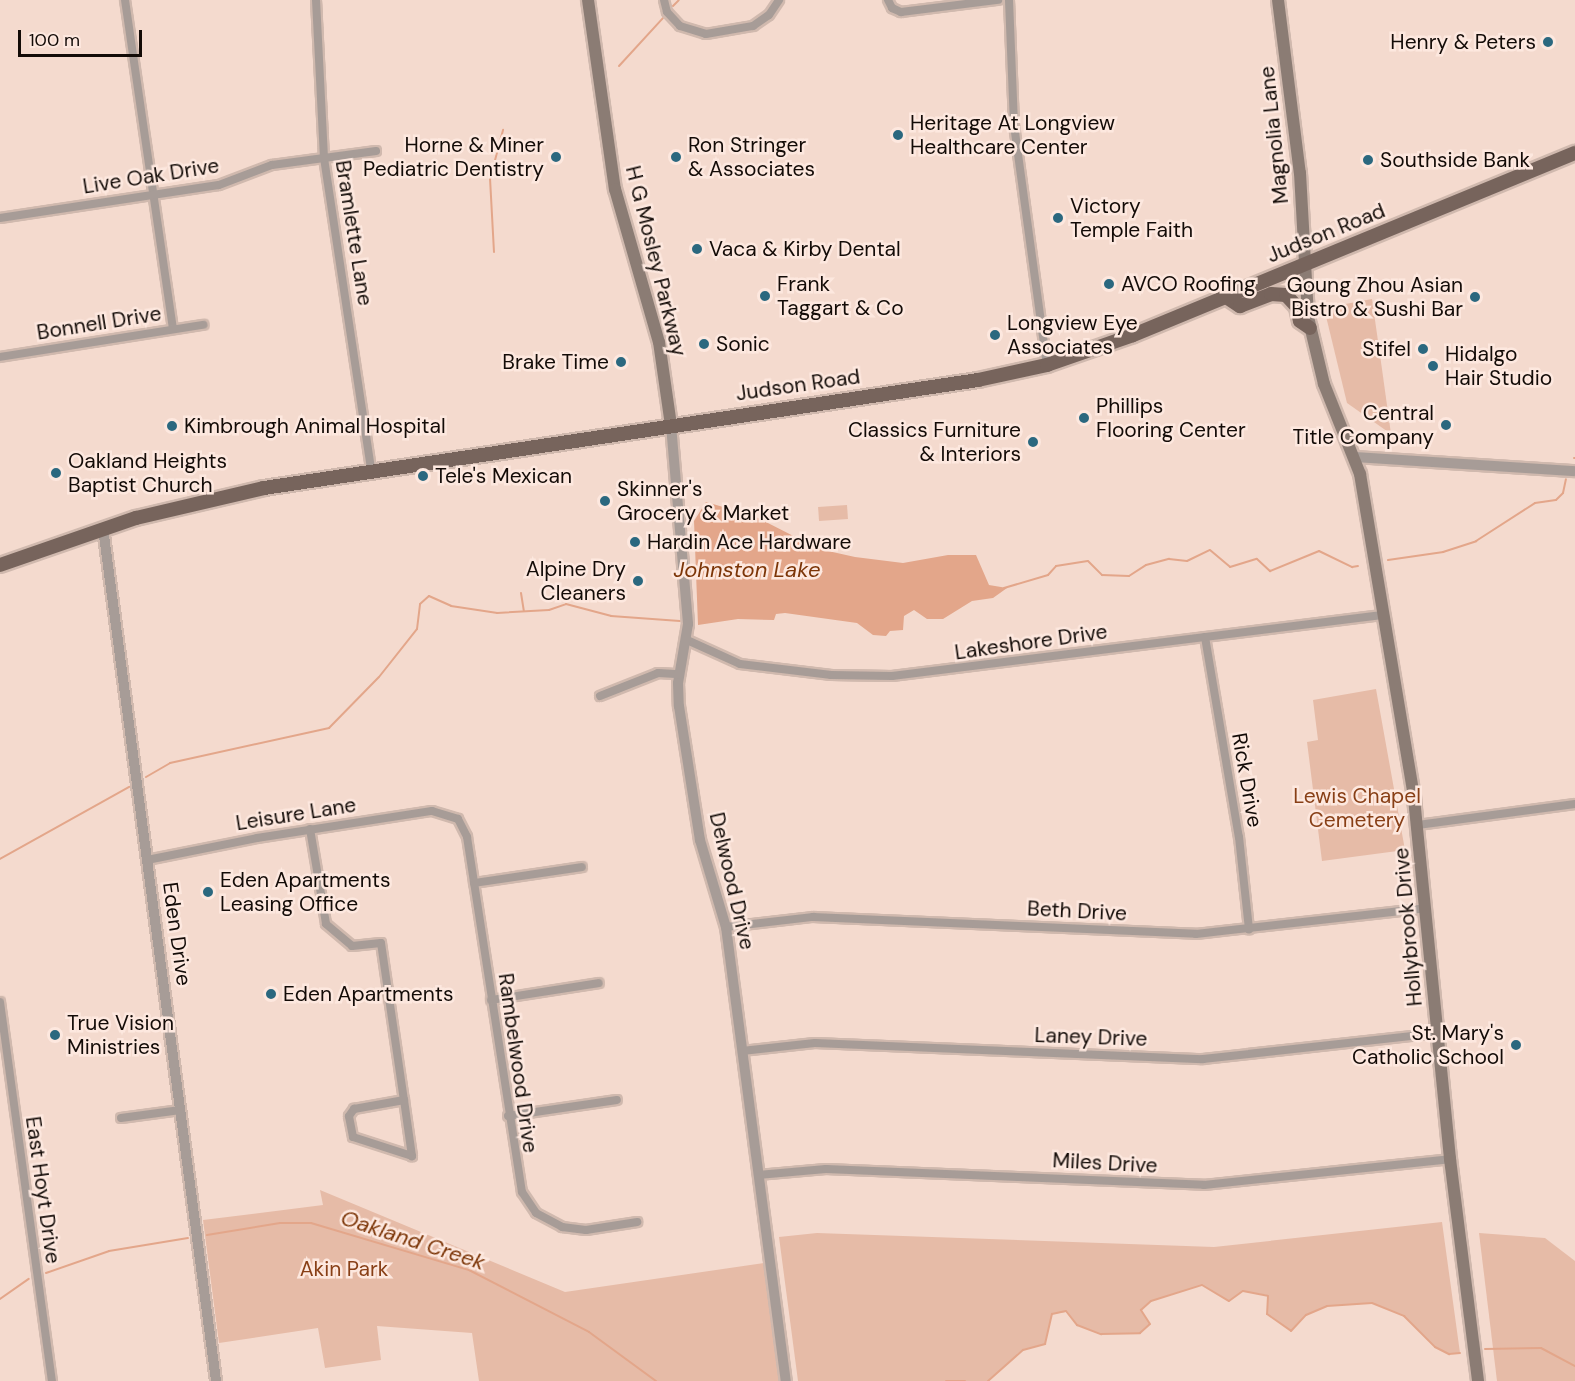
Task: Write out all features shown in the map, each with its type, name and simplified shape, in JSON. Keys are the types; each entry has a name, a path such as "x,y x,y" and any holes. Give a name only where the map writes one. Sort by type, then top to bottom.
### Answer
{"main road":[{"name":"H G Mosley Parkway","path":"588,0 617,198 658,342 672,426"},
{"name":"Magnolia Lane","path":"1278,0 1300,173 1303,266"},
{"name":"Judson Road","path":"0,565 103,528 210,498 371,470 978,380 1047,365 1107,345 1575,153"},
{"name":"Hollybrook Drive","path":"1303,266 1310,328 1327,394 1356,457 1418,825 1450,1159 1478,1381"},
{"path":"1226,297 1240,306 1271,294 1286,295 1297,307 1300,321 1310,328"}],"street":[{"path":"125,0 172,329"},
{"name":"Bramlette Lane","path":"316,0 324,158 371,470"},
{"path":"663,0 667,12 680,26 706,34 753,26 771,13 779,0"},
{"path":"888,0 892,8 901,12 998,0"},
{"path":"1009,0 1014,124 1047,365"},
{"name":"Live Oak Drive","path":"0,218 219,185 265,167 376,151"},
{"name":"Bonnell Drive","path":"0,357 203,325"},
{"name":"Delwood Drive","path":"672,426 687,640 680,674 680,706 698,831 726,927 786,1381"},
{"path":"1356,457 1575,471"},
{"name":"Eden Drive","path":"103,528 216,1381"},
{"name":"Lakeshore Drive","path":"687,640 740,664 876,676 947,672 1384,615"},
{"name":"Rick Drive","path":"1205,637 1239,837 1249,929"},
{"path":"600,696 658,673 680,674"},
{"path":"1418,825 1575,804"},
{"name":"Leisure Lane","path":"147,860 310,829 432,812 451,815"},
{"name":"Rambelwood Drive","path":"451,815 465,830 508,1116 522,1192 541,1217 557,1226 578,1230 637,1222"},
{"path":"310,829 326,924 352,946 381,943 404,1100 412,1156 353,1137 349,1116 354,1109 404,1100"},
{"path":"474,883 582,867"},
{"name":"Beth Drive","path":"726,927 813,917 1185,934 1426,909"},
{"path":"491,999 598,983"},
{"name":"East Hoyt Drive","path":"0,1002 52,1381"},
{"name":"Laney Drive","path":"742,1051 815,1043 1203,1059 1438,1034"},
{"path":"508,1116 617,1100"},
{"path":"121,1118 180,1110"},
{"name":"Miles Drive","path":"758,1175 826,1169 1198,1185 1450,1159"}],"green space":[{"path":"1372,299 1391,434 1347,403 1324,308"},
{"path":"847,505 848,519 819,521 818,507"},
{"name":"Lewis Chapel Cemetery","path":"1376,689 1405,850 1322,861 1307,742 1318,740 1313,700"},
{"name":"Akin Park","path":"320,1190 565,1292 764,1263 779,1381 479,1381 472,1333 377,1326 381,1360 325,1368 318,1328 219,1343 203,1220 323,1205"},
{"path":"1442,1222 1460,1353 1449,1354 1435,1347 1404,1316 1372,1303 1327,1306 1306,1315 1291,1331 1267,1314 1267,1295 1243,1291 1229,1301 1202,1285 1151,1301 1141,1310 1150,1324 1140,1333 1101,1334 1077,1325 1066,1312 1052,1314 1045,1344 1023,1350 988,1381 798,1381 779,1237 817,1233 1214,1247"},
{"path":"1479,1233 1545,1238 1575,1261 1575,1381 1497,1381"}],"water":[{"name":"Johnston Lake","path":"706,502 754,516 819,549 855,557 903,563 948,555 976,555 989,585 1007,588 993,598 972,601 943,619 927,619 914,610 904,616 903,630 890,631 886,636 873,635 857,623 785,613 776,614 774,620 738,619 698,625 694,521"}],"waterway":[{"path":"673,6 679,0"},
{"path":"619,66 663,18"},
{"path":"494,252 490,179 503,130"},
{"path":"1388,560 1443,552 1476,541 1535,503 1556,500 1563,493 1566,479"},
{"path":"1004,588 1048,575 1056,566 1088,561 1102,575 1129,576 1146,565 1169,559 1187,561 1210,550 1230,567 1257,559 1270,571 1319,551 1352,567 1358,566"},
{"path":"521,593 524,611"},
{"path":"146,777 170,763 329,728 379,677 417,629 420,604 429,596 451,606 497,613 549,610 566,604 611,616 680,621"},
{"path":"0,859 129,787"},
{"name":"Oakland Creek","path":"207,1235 280,1223 311,1223 469,1270 589,1332 656,1381"},
{"name":"Oakland Creek","path":"46,1273 109,1251 188,1238"},
{"name":"Oakland Creek","path":"0,1299 29,1279"},
{"name":"Oakland Creek","path":"988,1381 1023,1350 1045,1344 1052,1314 1066,1311 1077,1325 1101,1334 1140,1333 1150,1324 1141,1310 1151,1301 1202,1285 1229,1301 1243,1291 1268,1296 1267,1314 1291,1331 1306,1315 1327,1306 1372,1303 1404,1316 1435,1347 1449,1354 1460,1353"},
{"name":"Oakland Creek","path":"1485,1349 1541,1348 1575,1366"},
{"name":"Oakland Creek","path":"946,1381 965,1381"}],"place":[{"name":"Henry & Peters","path":"1548,42"},
{"name":"Heritage At Longview Healthcare Center","path":"898,135"},
{"name":"Horne & Miner Pediatric Dentistry","path":"556,157"},
{"name":"Ron Stringer & Associates","path":"676,157"},
{"name":"Southside Bank","path":"1368,160"},
{"name":"Victory Temple Faith","path":"1058,218"},
{"name":"Vaca & Kirby Dental","path":"697,249"},
{"name":"AVCO Roofing","path":"1109,284"},
{"name":"Frank Taggart & Co","path":"765,296"},
{"name":"Goung Zhou Asian Bistro & Sushi Bar","path":"1475,297"},
{"name":"Longview Eye Associates","path":"995,335"},
{"name":"Sonic","path":"704,344"},
{"name":"Stifel","path":"1423,349"},
{"name":"Brake Time","path":"621,362"},
{"name":"Hidalgo Hair Studio","path":"1433,366"},
{"name":"Phillips Flooring Center","path":"1084,418"},
{"name":"Central Title Company","path":"1446,425"},
{"name":"Kimbrough Animal Hospital","path":"172,426"},
{"name":"Classics Furniture & Interiors","path":"1033,442"},
{"name":"Oakland Heights Baptist Church","path":"56,473"},
{"name":"Tele's Mexican","path":"423,476"},
{"name":"Skinner's Grocery & Market","path":"605,501"},
{"name":"Hardin Ace Hardware","path":"635,542"},
{"name":"Alpine Dry Cleaners","path":"638,581"},
{"name":"Eden Apartments Leasing Office","path":"208,892"},
{"name":"Eden Apartments","path":"271,994"},
{"name":"True Vision Ministries","path":"55,1035"},
{"name":"St. Mary's Catholic School","path":"1516,1045"}]}
